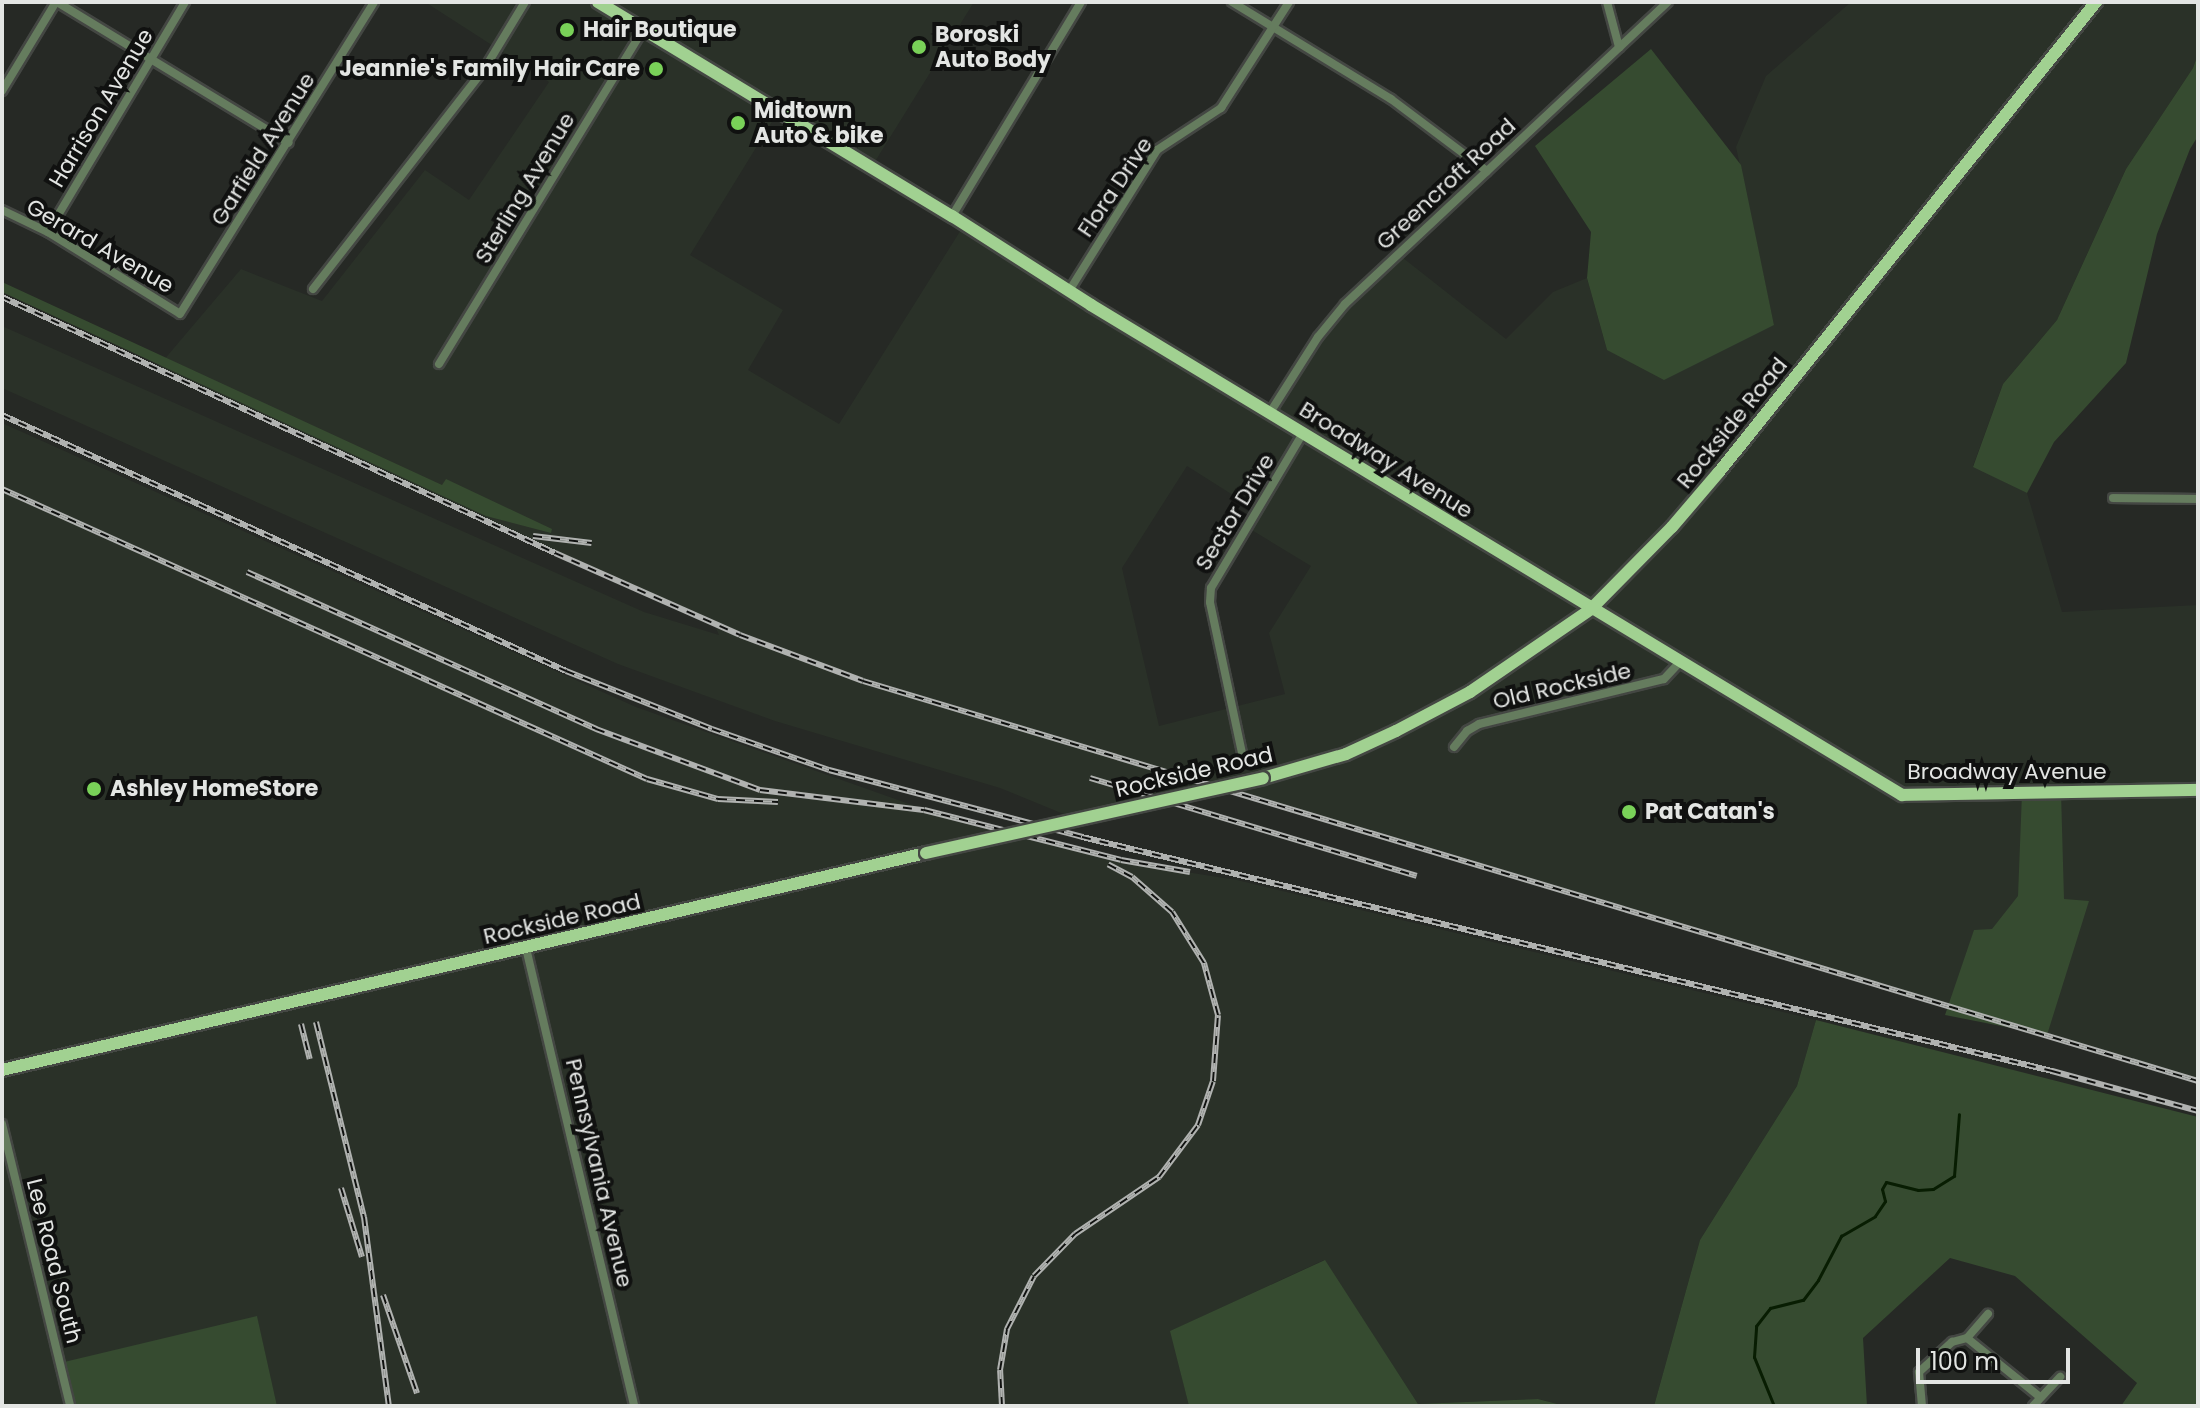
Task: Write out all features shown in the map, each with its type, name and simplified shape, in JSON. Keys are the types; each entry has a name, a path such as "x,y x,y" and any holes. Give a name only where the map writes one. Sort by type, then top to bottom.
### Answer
{"main road":[{"name":"Broadway Avenue","path":"598,2 1591,609 1902,795 2198,790"},
{"name":"Rockside Road","path":"2,1070 926,853 1263,778 1346,754 1396,731 1470,692 1591,609 1685,513 2096,2"}],"street":[{"path":"2,91 56,2 289,143"},
{"name":"Harrison Avenue","path":"48,232 185,2"},
{"name":"Garfield Avenue","path":"180,314 374,2"},
{"path":"313,289 485,68 525,2"},
{"path":"952,216 1081,2"},
{"path":"1232,2 1391,99 1487,171"},
{"name":"Flora Drive","path":"1069,291 1157,150 1221,108 1289,2"},
{"path":"1607,2 1619,47"},
{"name":"Greencroft Road","path":"1271,411 1318,337 1345,304 1668,2"},
{"name":"Sterling Avenue","path":"439,364 643,30"},
{"name":"Gerard Avenue","path":"2,210 48,232 180,314"},
{"name":"Sector Drive","path":"1242,753 1210,602 1211,588 1303,433"},
{"path":"2113,498 2198,499"},
{"name":"Old Rockside","path":"1454,747 1467,731 1479,724 1664,679 1680,662"},
{"name":"Pennsylvania Avenue","path":"526,948 634,1406"},
{"name":"Lee Road South","path":"2,1124 70,1406"},
{"path":"1922,1406 1919,1372 1952,1342 1967,1338 1988,1314"},
{"path":"1967,1338 2040,1397"},
{"path":"2033,1406 2060,1377"}],"shaded area":[{"path":"425,2 974,2 871,168 778,112 690,255 783,310 748,370 839,424 964,225 1271,411 1318,337 1398,254 1506,339 1553,292 1587,278 1607,350 1774,325 1736,147 1766,76 1851,2 2198,2 2198,54 2193,68 2126,169 2057,320 2003,384 1973,466 2027,493 2062,612 2198,605 2198,1082 1227,788 1240,783 1066,815 1000,788 775,721 618,664 2,388 2,326 644,612 719,635 714,624 157,368 241,269 322,301 425,170 469,200 549,82","holes":["1187,466 1255,509 1245,526 1311,566 1269,633 1285,694 1159,726 1122,568"]},
{"path":"2,423 636,707 946,817 1148,866 1237,880 1816,1020 1797,1086 1700,1240 1654,1406 1565,1406 1538,1399 1418,1404 1324,1260 1171,1331 1189,1406 277,1406 257,1317 70,1406 2,1406"}],"green space":[{"path":"1651,49 1741,165 1774,325 1664,380 1607,350 1587,278 1591,232 1535,146"},
{"path":"2198,54 2198,136 2157,234 2126,363 2054,442 2027,493 1973,467 2003,384 2057,320 2126,169 2193,68"},
{"path":"2,282 442,485 446,479 552,529 551,533 486,516 2,292"},
{"path":"2061,792 2064,899 2089,901 2047,1035 1945,1015 1974,930 1992,929 2018,896 2022,793"},
{"path":"1816,1020 2198,1117 2198,1406 2121,1406 2137,1383 2015,1276 1950,1258 1863,1338 1867,1406 1654,1406 1700,1240 1797,1086"},
{"path":"1325,1260 1418,1404 1538,1399 1565,1406 1189,1406 1170,1331"},
{"path":"257,1316 277,1406 70,1406 60,1363"}],"waterway":[{"path":"1774,1406 1754,1357 1756,1326 1770,1308 1803,1300 1818,1280 1841,1236 1875,1216 1885,1201 1882,1189 1886,1182 1918,1190 1933,1189 1954,1176 1959,1114"}],"railway":[{"path":"2,297 555,553 740,635 863,681 2198,1081"},
{"path":"2,415 566,671 712,729 829,770 1082,837 2052,1071 2198,1111"},
{"path":"2,489 647,779 718,799 778,802"},
{"path":"533,536 592,543"},
{"path":"247,572 596,729 760,790 924,810 1121,860 1190,872"},
{"path":"1090,778 1417,876"},
{"path":"1002,1406 1000,1370 1007,1329 1034,1276 1075,1234 1159,1177 1198,1125 1213,1081 1218,1015 1204,963 1172,912 1132,877 1108,864"},
{"path":"316,1022 364,1217 389,1406"},
{"path":"301,1024 310,1059"},
{"path":"341,1188 362,1257"},
{"path":"383,1295 417,1393"}],"place":[{"name":"Hair Boutique","path":"567,30"},
{"name":"Boroski Auto Body","path":"919,47"},
{"name":"Jeannie's Family Hair Care","path":"656,69"},
{"name":"Midtown Auto & bike","path":"738,123"},
{"name":"Ashley HomeStore","path":"94,789"},
{"name":"Pat Catan's","path":"1629,812"}]}
